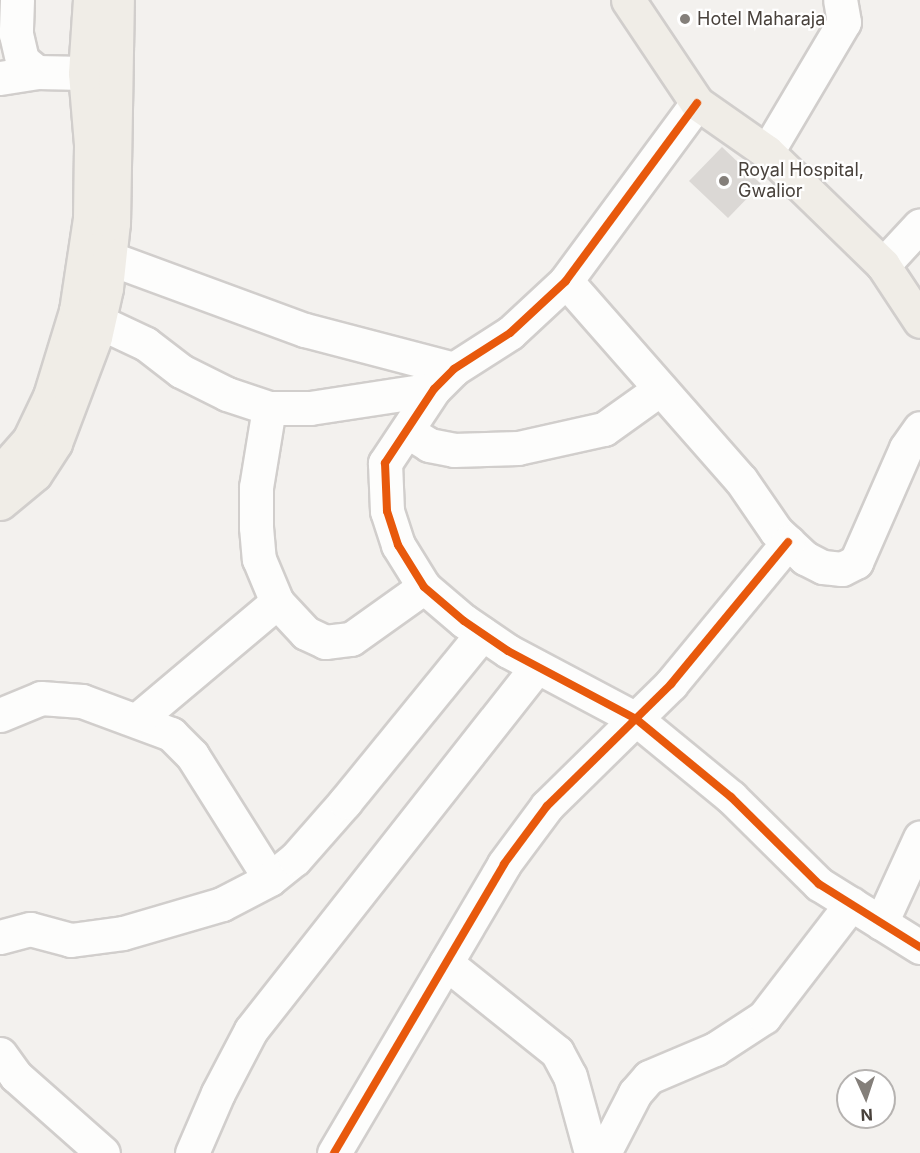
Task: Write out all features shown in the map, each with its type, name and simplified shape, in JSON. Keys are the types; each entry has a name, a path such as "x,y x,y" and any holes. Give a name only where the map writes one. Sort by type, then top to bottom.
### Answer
{"main road":[{"path":"87,315 91,144 85,73 90,0"},
{"path":"0,480 35,474 55,443 87,315 109,258 117,133 114,34 117,0"},
{"path":"628,0 697,103 767,152 883,265 920,321"}],"street":[{"path":"17,0 16,34 22,60 37,72"},
{"path":"767,152 844,22 840,0"},
{"path":"0,78 37,72 85,73"},
{"path":"697,103 566,281 510,333 444,379 406,431 385,463 383,483 398,545 424,587 482,634 537,667 636,718 731,797 819,884 920,947"},
{"path":"883,265 920,225"},
{"path":"109,258 444,379"},
{"path":"566,281 741,480 788,542 806,558 824,567 842,569 856,562 906,448 920,428"},
{"path":"87,315 146,344 181,371 227,394 268,408 310,408 444,379"},
{"path":"406,431 429,445 454,450 529,446 604,429 660,389"},
{"path":"268,408 256,487 256,527 259,559 277,602 306,633 325,642 351,639 424,587"},
{"path":"334,1153 504,864 547,806 671,684 788,542"},
{"path":"138,719 277,602"},
{"path":"0,937 30,929 71,940 123,933 222,904 270,879 296,859 482,634"},
{"path":"192,1153 218,1093 251,1030 537,667"},
{"path":"0,715 40,698 82,701 138,719 171,734 192,755 270,879"},
{"path":"882,923 920,838"},
{"path":"604,1153 635,1093 649,1077 715,1049 764,1017 851,904"},
{"path":"446,963 557,1052 570,1076 591,1153"},
{"path":"0,1054 16,1076 103,1153"}],"building":[{"path":"722,147 761,184 728,218 689,181"}],"cycle path":[{"path":"697,103 566,281 510,333 454,369 434,389 385,463 387,511 398,545 424,587 464,621 508,651 636,719 731,797 819,884 920,947"},
{"path":"334,1153 504,864 547,806 671,684 788,542"}],"place":[{"name":"Hotel Maharaja","path":"685,19"},
{"name":"Royal Hospital, Gwalior","path":"724,181"}]}
